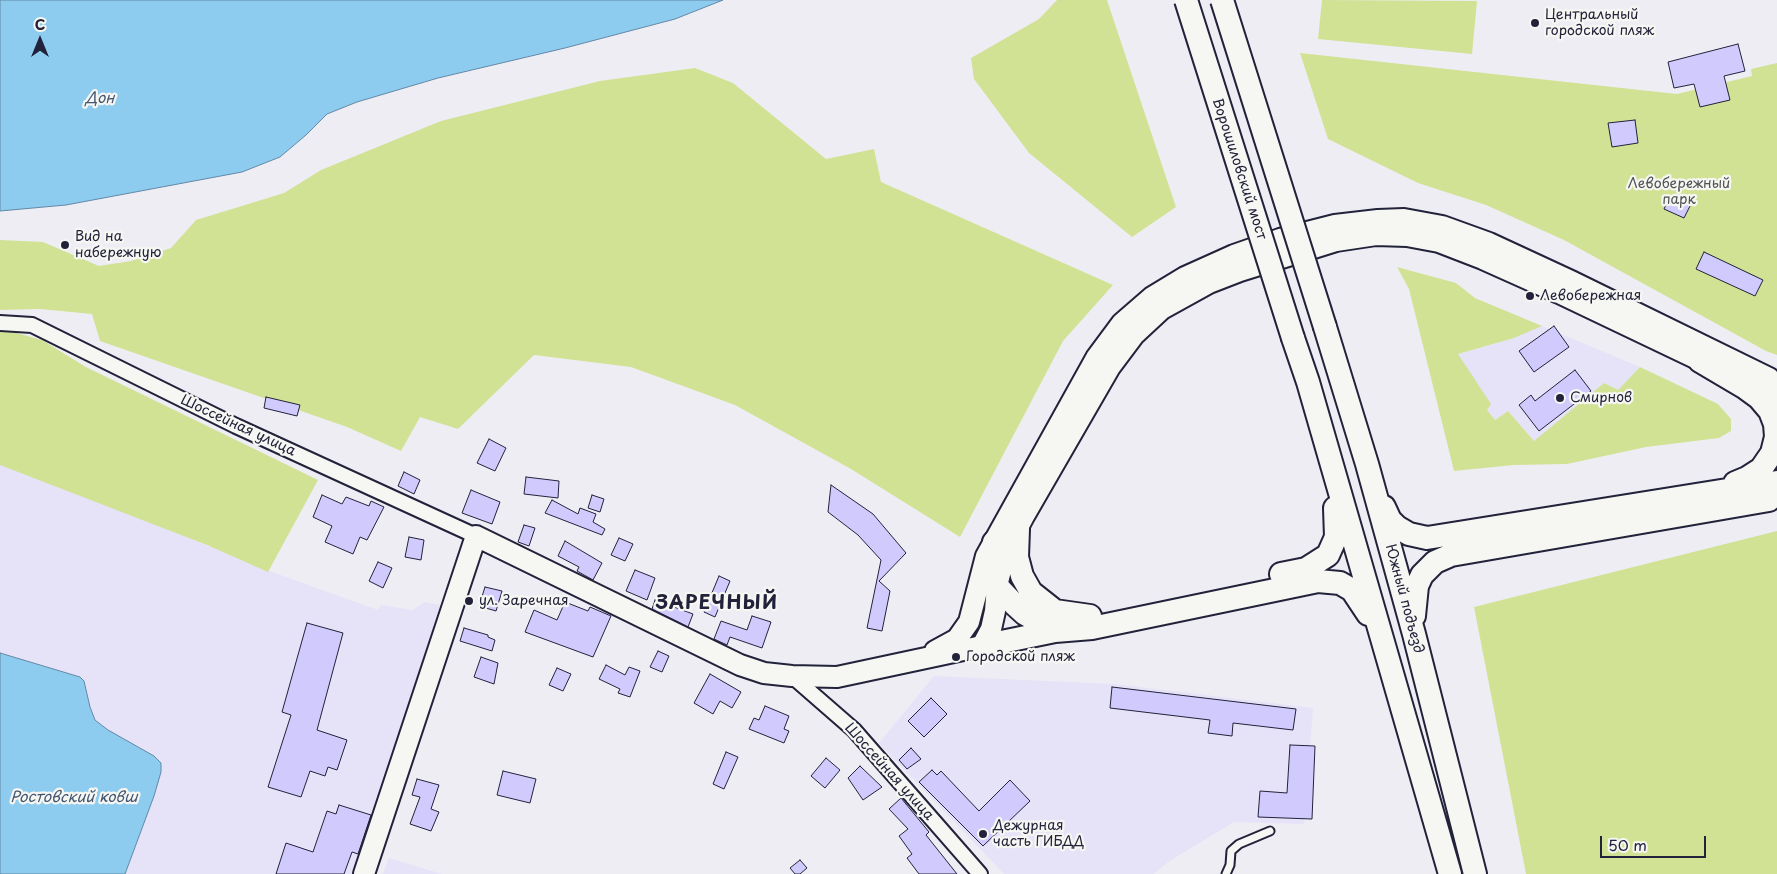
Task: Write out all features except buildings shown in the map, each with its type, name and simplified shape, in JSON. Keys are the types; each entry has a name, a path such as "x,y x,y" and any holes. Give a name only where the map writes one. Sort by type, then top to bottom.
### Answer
{"main road":[{"name":"Ворошиловский мост","path":"1186,0 1308,382 1334,472"},
{"name":"Южный подъезд","path":"1222,0 1367,464 1414,634 1475,874"},
{"path":"923,658 957,639 969,622 986,556 1096,358 1122,323 1152,297 1185,277 1234,255 1280,240 1334,225 1378,220 1404,219 1442,226 1488,243 1538,266 1777,382"},
{"path":"982,646 992,628 997,586 1006,550 1110,367 1134,335 1162,309 1209,283 1280,257 1336,241 1376,235 1407,236 1439,242 1560,293 1700,361 1777,395"},
{"path":"1700,361 1759,398 1770,411 1776,437 1772,453 1761,469 1747,478 1706,494"},
{"path":"1367,464 1390,520 1409,534 1427,538 1777,482"},
{"path":"1334,472 1450,874"},
{"path":"1055,631 1090,616 1306,569 1319,562 1328,555 1336,537 1334,472"},
{"path":"1414,634 1415,600 1417,586 1422,575 1435,562 1451,554 1777,498"},
{"path":"1018,529 1017,557 1022,576 1031,592 1055,611 1090,616"},
{"name":"Шоссейная улица","path":"476,536 740,665 764,673 838,677 982,646"},
{"path":"364,874 476,536"},
{"path":"994,542 993,566 997,586 1025,614 1055,631"},
{"path":"982,646 1055,631 1092,628 1318,581 1340,583 1352,590 1363,605 1382,642"}],"street":[{"name":"Шоссейная улица","path":"0,323 32,324 236,426 476,536"},
{"name":"Шоссейная улица","path":"792,676 854,730 980,874"}],"lane":[{"path":"1226,874 1230,865 1231,851 1239,844 1270,831"}],"shaded area":[{"path":"1542,326 1640,367 1618,390 1604,383 1534,441 1508,411 1495,420 1487,410 1458,354 1514,338"},
{"path":"0,460 269,571 378,610 381,605 413,610 424,602 440,605 404,727 355,874 125,874 154,796 108,730 95,719 84,681 80,677 0,653"},
{"path":"934,676 1114,684 1313,708 1304,824 1234,822 1168,862 1154,874 1004,874 879,743"},
{"path":"389,858 442,874 383,874"}],"green space":[{"path":"1057,0 1107,0 1176,207 1132,237 1029,153 974,79 971,58 1039,19"},
{"path":"1322,0 1477,1 1472,54 1318,39"},
{"name":"Левобережный парк","path":"1300,53 1677,94 1752,76 1751,69 1777,63 1777,355 1766,351 1564,240 1486,205 1418,183 1328,139"},
{"path":"695,68 733,83 826,159 874,149 881,182 1113,285 1063,341 960,537 851,469 735,405 631,367 534,355 458,429 420,417 401,451 347,427 100,341 92,314 40,309 0,310 0,240 43,242 99,266 131,261 171,248 196,220 284,193 321,170 441,121 600,81"},
{"path":"1397,267 1456,283 1475,298 1542,326 1514,338 1458,354 1491,404 1487,410 1495,420 1508,411 1534,441 1604,383 1618,390 1640,367 1718,404 1731,419 1731,431 1719,438 1646,447 1567,464 1514,465 1454,471 1409,289"},
{"path":"0,332 13,332 42,340 86,367 318,480 268,572 207,545 0,465"},
{"path":"1777,531 1777,874 1526,874 1474,607"}],"water":[{"name":"Дон","path":"0,0 723,0 675,19 565,48 438,78 357,102 327,114 280,157 242,172 66,205 0,211"},
{"name":"Ростовский ковш","path":"0,653 80,677 84,681 95,720 108,730 154,756 161,763 161,772 154,796 125,874 0,874"}],"place":[{"name":"Центральный городской пляж","path":"1535,23"},
{"name":"Вид на набережную","path":"65,245"},
{"name":"Левобережная","path":"1530,296"},
{"name":"Смирнов","path":"1560,398"},
{"name":"ул. Заречная","path":"469,601"},
{"name":"Городской пляж","path":"956,657"},
{"name":"Дежурная часть ГИБДД","path":"983,834"}],"district":[{"name":"ЗАРЕЧНЫЙ","path":"717,604"}]}
